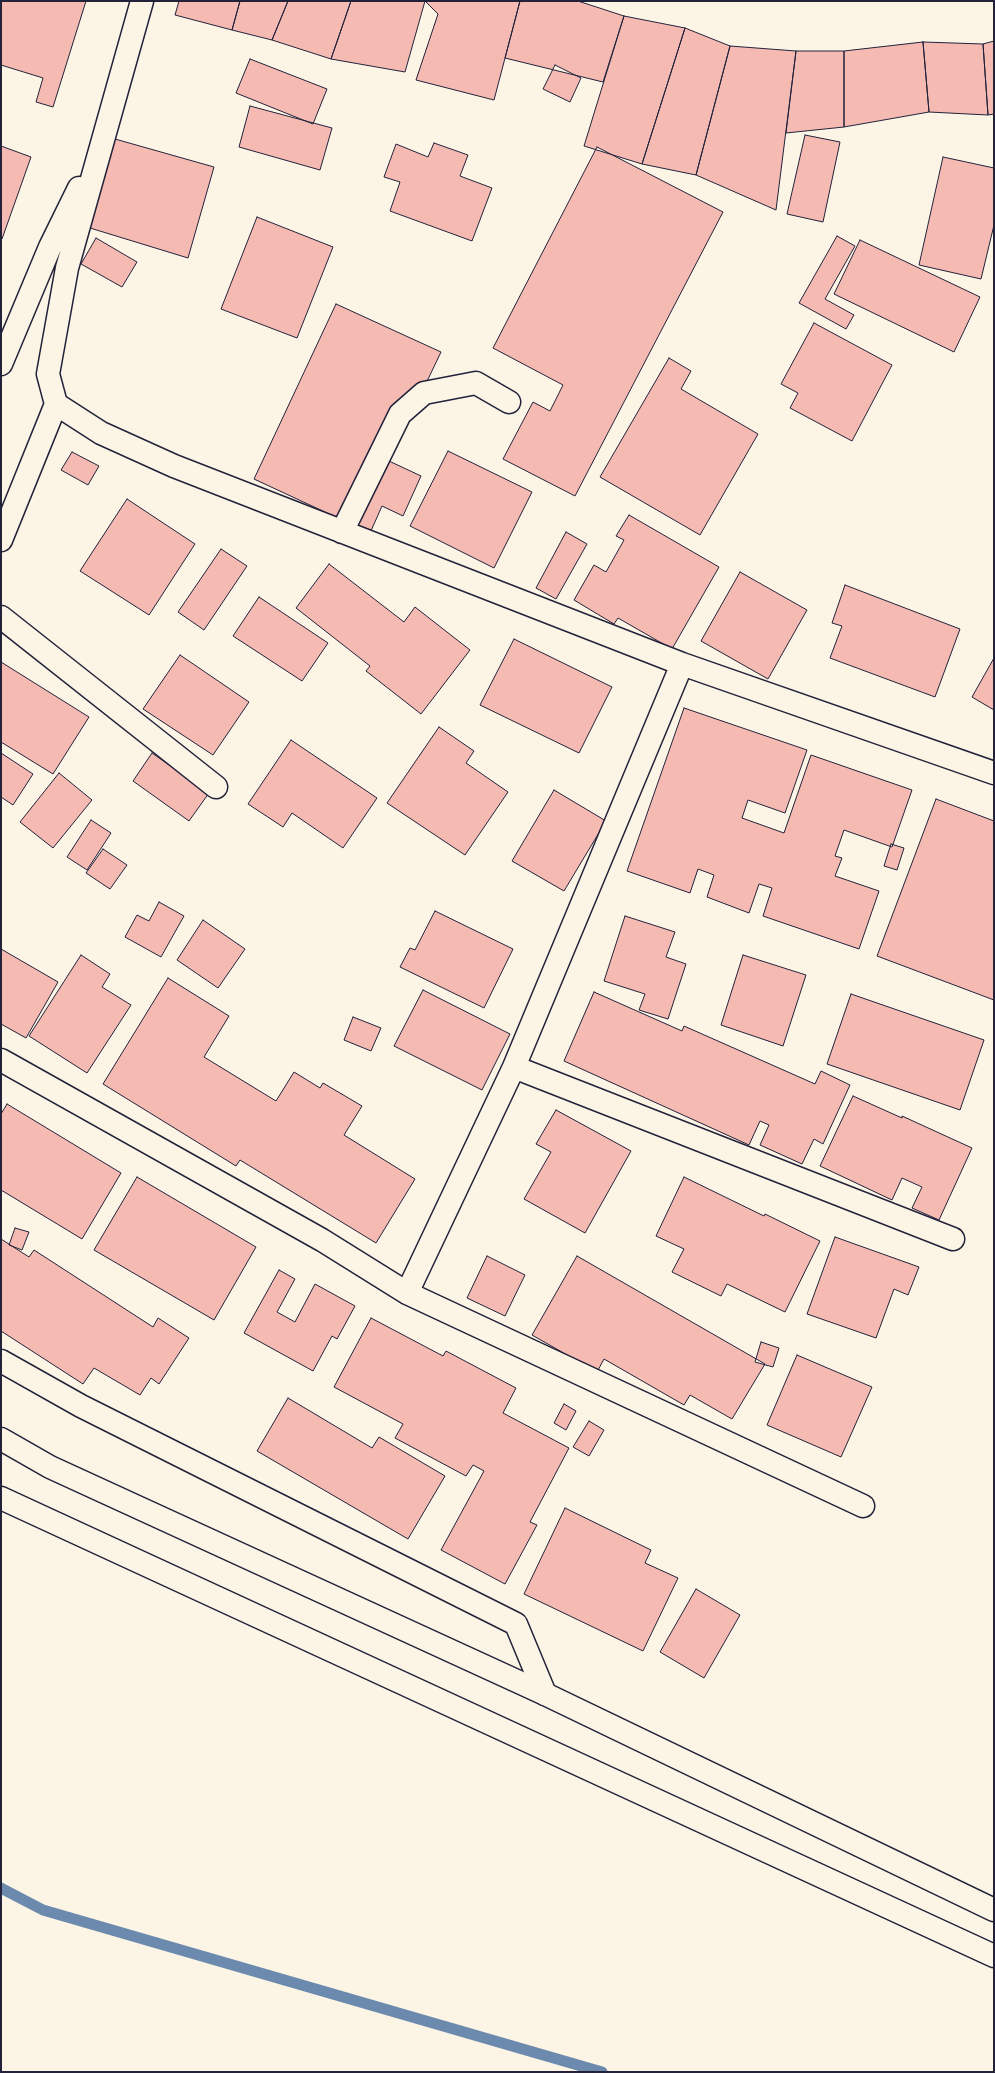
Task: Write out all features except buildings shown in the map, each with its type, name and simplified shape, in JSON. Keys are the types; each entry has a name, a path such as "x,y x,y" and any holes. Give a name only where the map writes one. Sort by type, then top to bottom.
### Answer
{"main road":[{"path":"1,540 56,404 48,374 67,268 142,1"},
{"path":"1,364 50,247 102,143"},
{"path":"342,532 400,414 424,393 476,383 509,402"},
{"path":"56,404 101,432 174,466 682,664 994,773"},
{"path":"1,617 216,787"},
{"path":"408,1293 514,1067 682,664"},
{"path":"1,1060 322,1240 408,1293 863,1506"},
{"path":"514,1067 953,1239"},
{"path":"1,1362 81,1406 516,1624 545,1694"},
{"path":"1,1439 50,1467 545,1694 994,1910"},
{"path":"1,1498 994,1956"}],"waterway":[{"path":"1,1888 43,1910 602,2072"}]}
